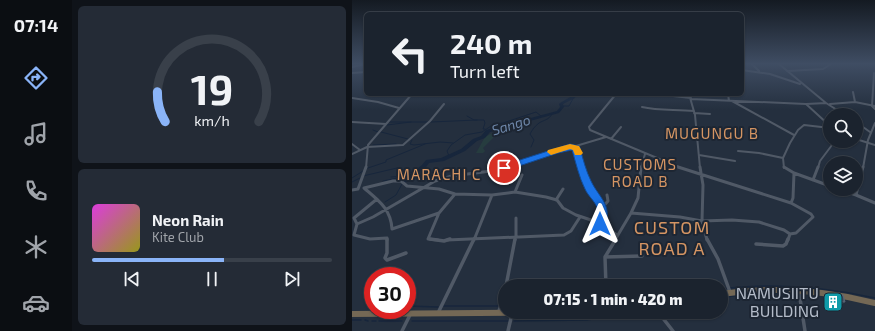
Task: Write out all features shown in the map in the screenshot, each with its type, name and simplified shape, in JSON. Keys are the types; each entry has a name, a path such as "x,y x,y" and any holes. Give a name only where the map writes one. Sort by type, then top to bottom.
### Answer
{"highway":[{"path":"730,292 768,289 798,290 841,294 875,302"},
{"path":"416,313 498,313"},
{"path":"352,314 364,314"}],"street":[{"path":"787,79 802,84"},
{"path":"796,79 826,103 835,108"},
{"path":"829,104 855,102 874,107 874,79"},
{"path":"853,92 855,102"},
{"path":"358,189 366,167 367,147 410,96"},
{"path":"614,96 589,129 645,154 701,175 791,203 811,214 813,217 796,233 790,234 784,230 759,222 732,220 702,221 680,217 631,213"},
{"path":"673,96 730,101 806,104 826,103"},
{"path":"729,96 730,101 794,135"},
{"path":"352,98 378,102 399,108"},
{"path":"691,98 704,190 702,221 708,242 718,259 730,292"},
{"path":"352,154 367,147 403,144 430,121 444,104"},
{"path":"806,104 823,120"},
{"path":"642,107 655,110 671,109 710,114"},
{"path":"352,122 386,124"},
{"path":"863,173 870,132 875,123"},
{"path":"823,126 804,125 794,135 783,158 784,168 823,184"},
{"path":"611,139 621,127"},
{"path":"863,127 870,132"},
{"path":"357,224 445,177 491,171 606,137"},
{"path":"863,141 875,145"},
{"path":"352,144 360,150"},
{"path":"570,147 578,150 585,179 602,208 600,224"},
{"path":"813,180 820,161 830,148"},
{"path":"738,151 783,158"},
{"path":"606,279 605,256 638,199 640,175 645,154"},
{"path":"700,155 735,161"},
{"path":"791,203 793,198 794,173"},
{"path":"515,192 522,175"},
{"path":"352,190 393,181 401,181 407,186 439,189 455,194 492,195 504,192 535,194 556,200 560,202 563,208 580,217 600,224 617,235"},
{"path":"364,188 384,205 386,214 392,220 392,229 438,213 455,194"},
{"path":"556,200 563,189"},
{"path":"438,313 475,238 492,195"},
{"path":"602,208 608,201 608,195"},
{"path":"858,196 875,203"},
{"path":"377,199 354,218 357,224 354,235 357,237 370,239 387,238 385,258 387,260 406,253"},
{"path":"438,213 436,224 428,239 444,241 451,239 564,235 571,231 580,217"},
{"path":"507,279 516,236 516,218"},
{"path":"756,244 783,246 786,244 790,234"},
{"path":"605,256 642,256"},
{"path":"798,290 805,331"},
{"path":"402,331 408,319"},
{"path":"508,331 511,319"},
{"path":"663,319 672,331"}],"green space":[{"path":"494,133 494,137 483,148 485,151 483,153 476,153 485,137"}],"building":[{"path":"834,294 843,295 845,302 835,300"}],"waterway":[{"name":"Sango","path":"404,181 424,166 428,161 442,160 463,150 475,140 483,137 488,131 558,112 562,107 561,104 574,96"},
{"path":"562,106 569,106 574,97"},
{"name":"Sango","path":"449,156 447,151 451,145 465,135 482,132 494,124 503,123 536,112 541,116"},
{"path":"531,147 534,140 530,134 538,124 548,119 552,114"},
{"path":"467,116 477,120"},
{"path":"431,122 477,120"},
{"path":"477,120 484,120 485,123 483,129 485,129"},
{"path":"390,122 411,122"},
{"path":"387,125 411,122"},
{"path":"411,122 428,122"},
{"path":"373,130 378,132"},
{"path":"381,132 408,139"},
{"path":"412,140 410,144 414,145 440,142 453,143"},
{"path":"373,145 396,144"},
{"path":"368,168 386,162 386,160 425,144"},
{"path":"363,176 397,168 409,172"},
{"path":"352,178 363,171"},
{"path":"383,181 402,177 409,172"},
{"name":"Sango","path":"409,172 414,173"},
{"path":"391,177 403,176"},
{"path":"352,182 360,178"},
{"name":"Sango","path":"385,202 396,195 402,184"},
{"path":"729,288 766,286 802,287 839,291 875,298"},
{"path":"728,297 781,293 790,294 796,301"},
{"path":"416,306 438,307"},
{"path":"444,306 498,306"},
{"path":"514,321 592,319"},
{"path":"352,320 361,320"},
{"path":"379,321 402,321"},
{"path":"412,321 509,321"}],"slow traffic":[{"path":"551,152 570,147 576,148 578,153"}],"place":[{"name":"NAMUSIITU BUILDING","path":"833,302"}],"district":[{"name":"MUGUNGU B","path":"712,134"},
{"name":"CUSTOMS ROAD B","path":"640,174"},
{"name":"MARACHI C","path":"439,175"},
{"name":"CUSTOM ROAD A","path":"672,238"}],"route":[{"path":"504,168 555,151 570,147 576,148 578,150 585,179 596,200 601,205 602,211 600,224"}]}
